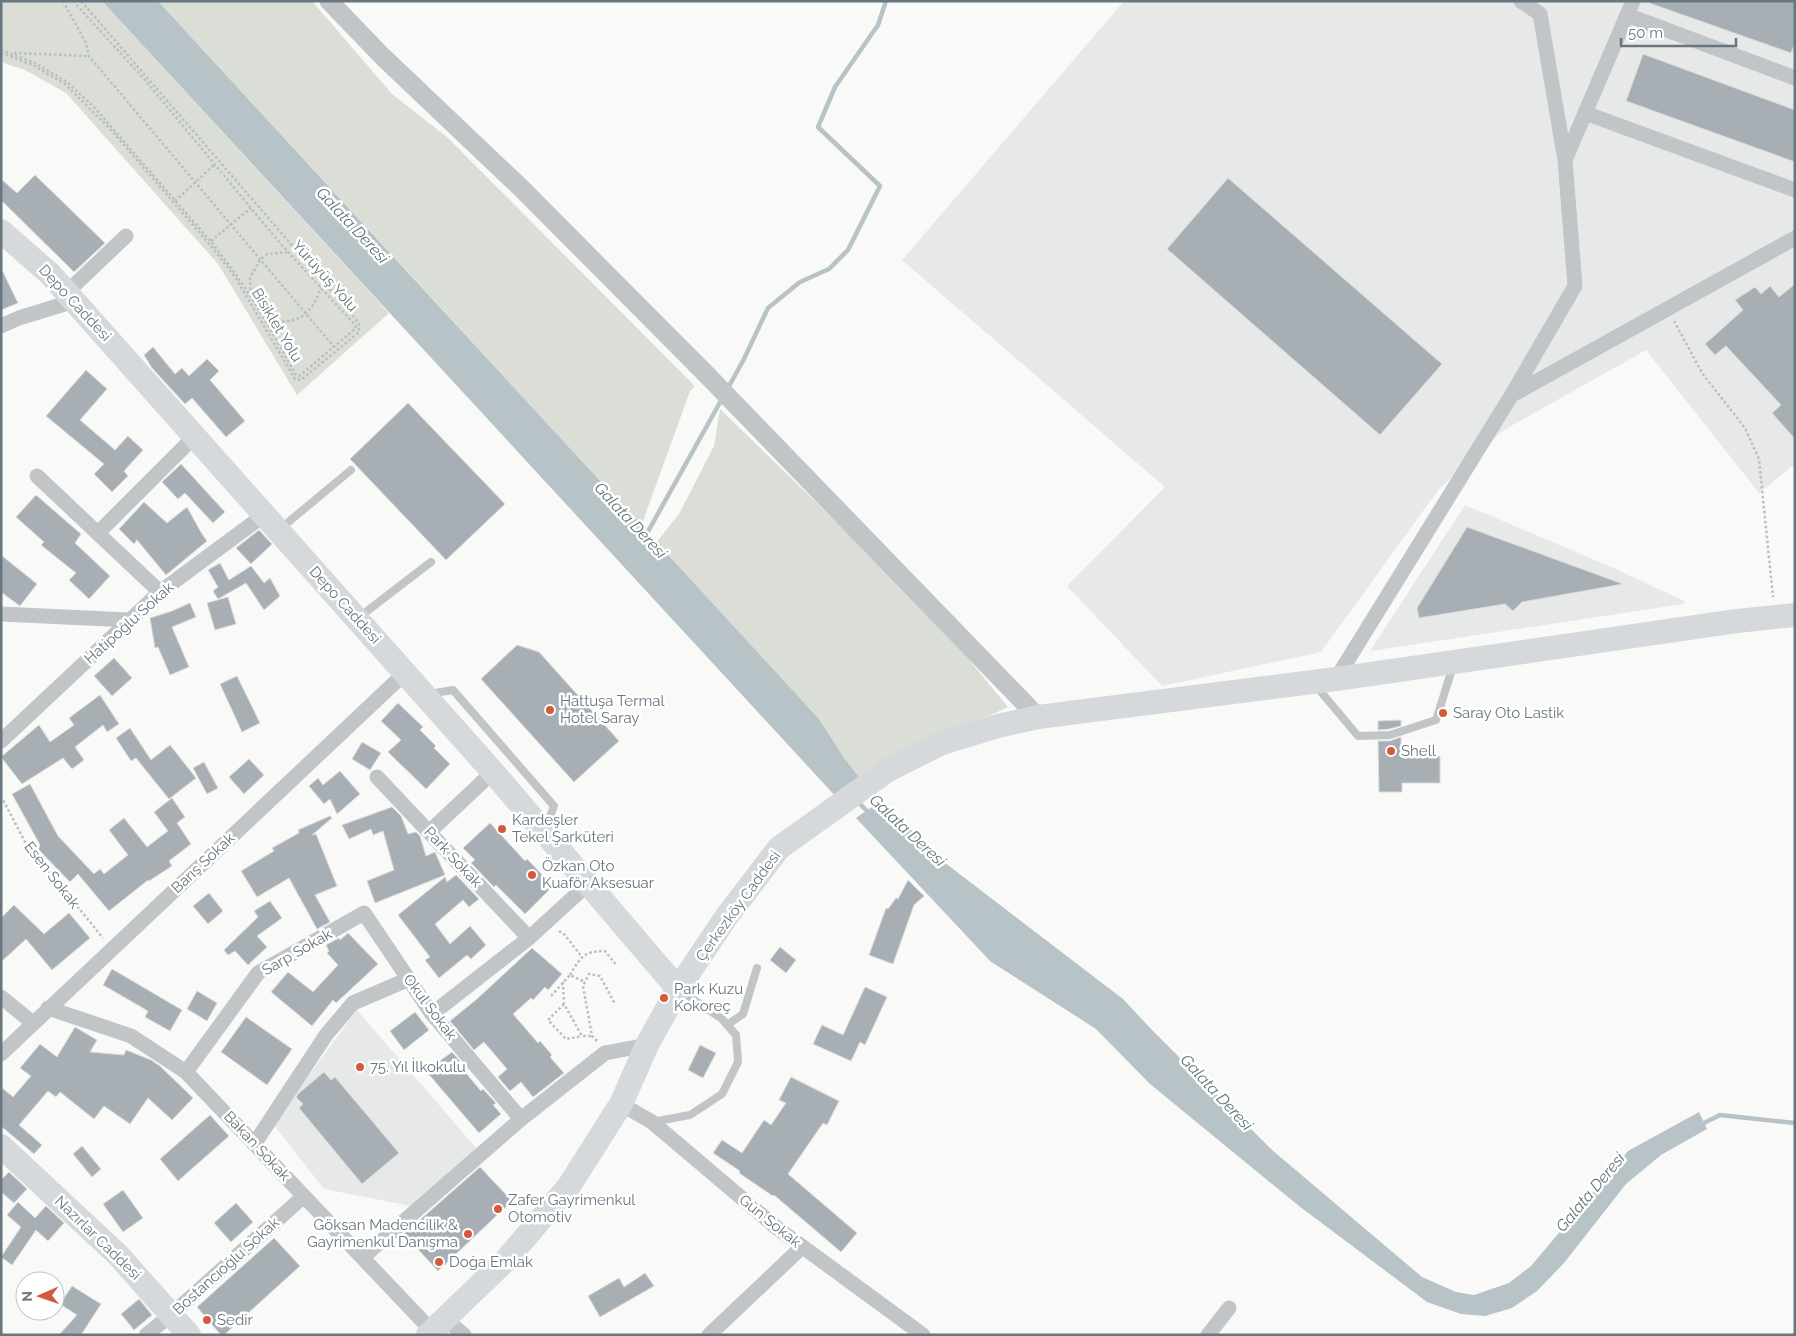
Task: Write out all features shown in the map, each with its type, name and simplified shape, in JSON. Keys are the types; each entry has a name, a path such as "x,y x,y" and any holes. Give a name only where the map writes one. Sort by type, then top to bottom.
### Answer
{"main road":[{"name":"Depo Caddesi","path":"1,231 50,274 70,296 493,772 678,989"},
{"name":"Çerkezköy Caddesi","path":"435,1328 506,1260 569,1186 620,1104 647,1045 678,989 727,916 779,848 888,770 942,742 1038,717 1325,681 1785,615"},
{"name":"Nazırlar Caddesi","path":"1,1146 118,1255 189,1335"}],"street":[{"path":"329,1 382,56 522,188 760,428 1038,717"},
{"path":"1325,681 1511,396 1575,286 1565,160 1540,14 1521,1"},
{"path":"1565,160 1630,8 1795,78"},
{"path":"1585,113 1795,190"},
{"path":"1,326 70,296 126,236"},
{"path":"1511,396 1795,238"},
{"path":"98,533 194,437"},
{"path":"37,476 160,592"},
{"name":"Hatipoğlu Sokak","path":"1,741 160,592 271,523"},
{"path":"1,614 129,620"},
{"name":"Barış Sokak","path":"1,1054 405,674"},
{"path":"429,832 493,772"},
{"name":"Park Sokak","path":"377,777 529,938"},
{"path":"432,1014 529,938 589,883"},
{"name":"Okul Sokak","path":"364,914 432,1014 521,1119"},
{"name":"Sarp Sokak","path":"186,1072 258,973 364,914"},
{"path":"254,1143 326,1035 353,1003 409,979"},
{"path":"1,997 33,1023"},
{"name":"Bakan Sokak","path":"48,1008 131,1036 186,1072 363,1257 435,1328 464,1335"},
{"path":"363,1257 521,1119 605,1052 647,1045"},
{"name":"Gün Sokak","path":"620,1104 652,1122 777,1228 923,1335"},
{"name":"Bostancıoğlu Sokak","path":"146,1335 304,1196"},
{"path":"709,1335 802,1246"},
{"path":"1208,1335 1229,1308"}],"lane":[{"path":"271,523 351,470"},
{"path":"356,619 431,562"},
{"path":"1325,681 1358,736 1390,735 1436,720 1454,663"},
{"path":"424,695 453,690 554,806 544,831"},
{"path":"727,1025 743,1014 757,968"},
{"path":"652,1122 690,1116 722,1094 738,1062 736,1035 722,1020 678,989"}],"path":[{"path":"63,1 86,43 89,56 334,347"},
{"name":"Yürüyüş Yolu","path":"1,51 35,63 67,82 94,106 211,241 251,297 296,374 299,376 356,328 355,325 214,165 144,78 73,1"},
{"name":"Bisiklet Yolu","path":"1,51 34,65 65,84 112,131 211,246 234,277 295,379 301,380 359,332 360,323 80,1"},
{"path":"10,53 89,56"},
{"path":"175,201 214,165"},
{"path":"211,241 251,208"},
{"path":"251,297 250,278 260,260 267,254 289,252"},
{"path":"262,314 280,322 290,322 306,313 316,302 321,288"},
{"path":"1668,309 1702,373 1745,428 1759,459 1785,615"},
{"name":"Esen Sokak","path":"1,796 25,842 111,949"},
{"path":"545,922 565,935 581,956"},
{"path":"551,996 570,975 581,956 594,951 605,951 617,966"},
{"path":"605,1052 592,1036 583,986 589,974 600,976 616,1004"},
{"path":"570,975 585,982"},
{"path":"563,982 564,1004 582,1036"},
{"path":"564,1004 548,1020 566,1039 592,1036"}],"shaded area":[{"path":"1,1 102,1 389,313 297,395 218,264 66,93 25,70 1,62"},
{"path":"158,1 312,1 392,94 447,137 695,386 690,391 643,521 636,522"},
{"path":"1124,1 1795,1 1795,464 1759,493 1646,350 1504,430 1439,489 1321,652 1162,686 1067,586 1165,487 902,260"},
{"path":"720,409 934,617 1008,707 913,751 863,782 845,759 819,719 656,543 679,514 714,446"},
{"path":"1465,505 1616,569 1684,601 1684,604 1370,651"},
{"name":"75. Yıl İlkokulu","path":"357,1010 477,1149 411,1206 324,1189 273,1124"}],"water":[{"path":"102,1 158,1 819,719 845,759 863,782 838,799"},
{"path":"882,800 940,859 1123,999 1272,1150 1422,1277 1456,1292 1474,1295 1509,1283 1531,1266 1628,1151 1699,1112 1707,1129 1661,1155 1626,1184 1564,1263 1537,1291 1512,1308 1485,1316 1461,1314 1427,1302 1299,1206 1150,1084 1096,1029 990,961 856,818"}],"building":[{"path":"1649,1 1795,1 1795,43 1791,53 1649,3"},
{"path":"1643,54 1795,110 1795,162 1626,101"},
{"path":"35,175 105,243 74,272 1,200 1,179 17,193"},
{"path":"1228,178 1442,364 1380,435 1167,249"},
{"path":"1,268 18,303 1,310"},
{"path":"1795,284 1795,439 1772,413 1781,405 1726,346 1715,355 1705,344 1743,310 1735,300 1755,287 1761,294 1770,286 1779,297"},
{"path":"153,347 175,374 182,368 189,376 207,359 219,371 210,380 245,421 226,437 192,398 185,404 152,368 144,355"},
{"path":"86,370 107,389 80,420 115,450 128,436 143,450 124,471 128,476 112,492 94,474 104,464 46,416"},
{"path":"408,403 505,504 446,560 350,459"},
{"path":"181,464 225,512 213,523 185,493 178,499 162,482"},
{"path":"36,495 81,534 75,543 110,576 89,599 69,580 76,573 41,545 44,542 16,517"},
{"path":"144,502 167,523 187,507 207,541 166,575 137,540 134,544 119,529"},
{"path":"1467,527 1623,584 1522,602 1513,611 1505,604 1419,618 1417,608"},
{"path":"259,530 272,544 251,564 236,548"},
{"path":"1,555 37,584 20,606 1,592"},
{"path":"220,563 229,580 251,566 264,583 270,578 280,596 264,610 246,583 218,599 213,591 218,587 208,570"},
{"path":"228,597 236,624 215,630 207,603"},
{"path":"190,603 196,617 172,627 189,667 170,675 158,647 155,648 150,618"},
{"name":"Hattuşa Termal Hotel Saray","path":"517,645 539,652 619,741 574,782 481,679"},
{"path":"114,658 132,678 112,696 94,676"},
{"path":"237,676 260,723 242,732 220,684"},
{"path":"100,695 119,724 107,732 103,725 75,747 84,760 72,769 63,758 22,784 1,757 39,725 50,742 74,725 69,718"},
{"path":"398,703 423,727 420,730 450,764 426,789 388,752 401,740 381,721"},
{"path":"1401,720 1401,726 1378,730 1378,721"},
{"path":"130,728 151,760 170,745 196,778 169,799 136,758 131,761 116,738"},
{"path":"1401,737 1401,757 1440,756 1440,783 1402,783 1402,792 1379,792 1378,741 1390,741"},
{"path":"362,742 381,753 370,770 352,759"},
{"path":"249,759 264,775 244,794 229,777"},
{"path":"204,762 218,788 207,794 193,768"},
{"path":"340,771 360,794 337,814 330,799 324,804 309,786 318,778 323,785"},
{"path":"30,784 58,836 94,874 100,869 104,874 128,855 109,830 124,818 147,847 168,831 154,812 172,798 185,817 177,823 191,844 169,861 172,866 148,880 109,911 78,874 70,882 37,848 40,845 12,794"},
{"path":"392,807 401,816 408,834 416,832 420,836 426,856 435,852 445,875 375,903 367,881 394,870 383,831 373,835 371,829 349,839 342,825"},
{"path":"330,816 332,818 312,835 316,834 337,886 315,895 330,922 317,929 289,878 257,897 241,871 274,851 272,848 299,833 298,830"},
{"path":"490,823 525,861 527,859 553,886 525,914 496,885 494,887 471,863 475,860 463,848"},
{"path":"456,875 479,899 469,907 463,900 435,924 450,944 470,926 486,945 471,959 467,955 439,978 425,960 430,957 398,915 445,877 447,882"},
{"path":"908,880 924,896 914,905 893,964 869,955 886,908 888,909 896,898 898,899"},
{"path":"209,893 223,911 208,924 193,906"},
{"path":"270,901 282,918 257,936 267,947 248,965 235,951 228,955 224,950 258,917 254,911"},
{"path":"14,905 44,934 69,913 90,938 52,970 26,939 1,962 1,918"},
{"path":"348,933 378,964 336,1003 333,1000 312,1026 271,992 288,972 313,992 338,965 327,953 329,951 326,945 339,938 340,940"},
{"path":"780,947 796,960 786,973 770,960"},
{"path":"532,948 562,974 548,990 545,987 533,1000 531,998 513,1014 538,1043 540,1041 552,1055 550,1057 564,1073 533,1097 521,1082 510,1091 498,1077 507,1069 484,1042 474,1050 450,1021 477,999"},
{"path":"112,969 182,1010 170,1031 145,1017 148,1011 103,985"},
{"path":"865,987 887,997 865,1045 860,1042 851,1061 813,1044 822,1025 843,1035"},
{"path":"197,991 217,1003 207,1021 187,1009"},
{"path":"415,1012 429,1030 404,1050 390,1031"},
{"path":"246,1017 292,1049 267,1085 221,1052"},
{"path":"75,1027 97,1040 90,1052 124,1055 126,1050 151,1060 160,1066 193,1098 172,1120 148,1098 130,1124 104,1106 94,1119 60,1092 56,1097 48,1091 19,1125 42,1145 34,1154 1,1126 1,1087 13,1097 31,1076 20,1068 40,1044 57,1057"},
{"path":"700,1045 716,1053 703,1078 688,1070"},
{"path":"452,1052 460,1061 458,1063 481,1091 483,1089 496,1103 493,1105 501,1114 479,1133 426,1071"},
{"name":"75. Yıl İlkokulu","path":"324,1072 331,1080 335,1077 399,1153 362,1184 299,1108 303,1104 296,1097 298,1094"},
{"path":"791,1077 839,1101 827,1125 823,1123 788,1174 857,1233 841,1252 774,1195 739,1173 740,1171 713,1153 722,1140 742,1153 764,1120 771,1125 786,1103 779,1100"},
{"path":"210,1115 229,1136 178,1181 160,1159"},
{"path":"82,1146 101,1169 92,1177 73,1154"},
{"path":"480,1167 512,1201 438,1271 404,1234"},
{"path":"9,1172 27,1189 14,1203 1,1192 1,1180"},
{"path":"123,1190 143,1218 123,1232 103,1204"},
{"path":"18,1202 35,1218 46,1206 64,1223 48,1241 36,1230 12,1265 1,1257 21,1227 7,1215"},
{"path":"236,1203 253,1222 231,1242 214,1223"},
{"path":"274,1238 300,1266 224,1335 221,1335 197,1307"},
{"path":"645,1273 654,1286 600,1317 588,1296 619,1278 624,1287"},
{"path":"72,1286 101,1304 81,1335 59,1335 77,1315 65,1307 65,1296"},
{"path":"139,1299 152,1315 134,1330 121,1314"}],"waterway":[{"path":"728,388 768,308 800,282 829,269 848,250 880,186 818,127 835,87 878,25 886,1"},
{"path":"645,537 723,397"},
{"name":"Galata Deresi","path":"857,801 869,813"},
{"name":"Galata Deresi","path":"1700,1125 1720,1115 1795,1123"}],"place":[{"name":"Hattuşa Termal Hotel Saray","path":"550,710"},
{"name":"Saray Oto Lastik","path":"1443,713"},
{"name":"Shell","path":"1391,751"},
{"name":"Kardeşler Tekel Şarküteri","path":"502,829"},
{"name":"Özkan Oto Kuaför Aksesuar","path":"532,875"},
{"name":"Park Kuzu Kokoreç","path":"664,998"},
{"name":"75. Yıl İlkokulu","path":"360,1067"},
{"name":"Zafer Gayrimenkul Otomotiv","path":"498,1209"},
{"name":"Göksan Madencilik & Gayrimenkul Danışma","path":"468,1234"},
{"name":"Doğa Emlak","path":"439,1262"},
{"name":"Sedir","path":"207,1320"}]}
